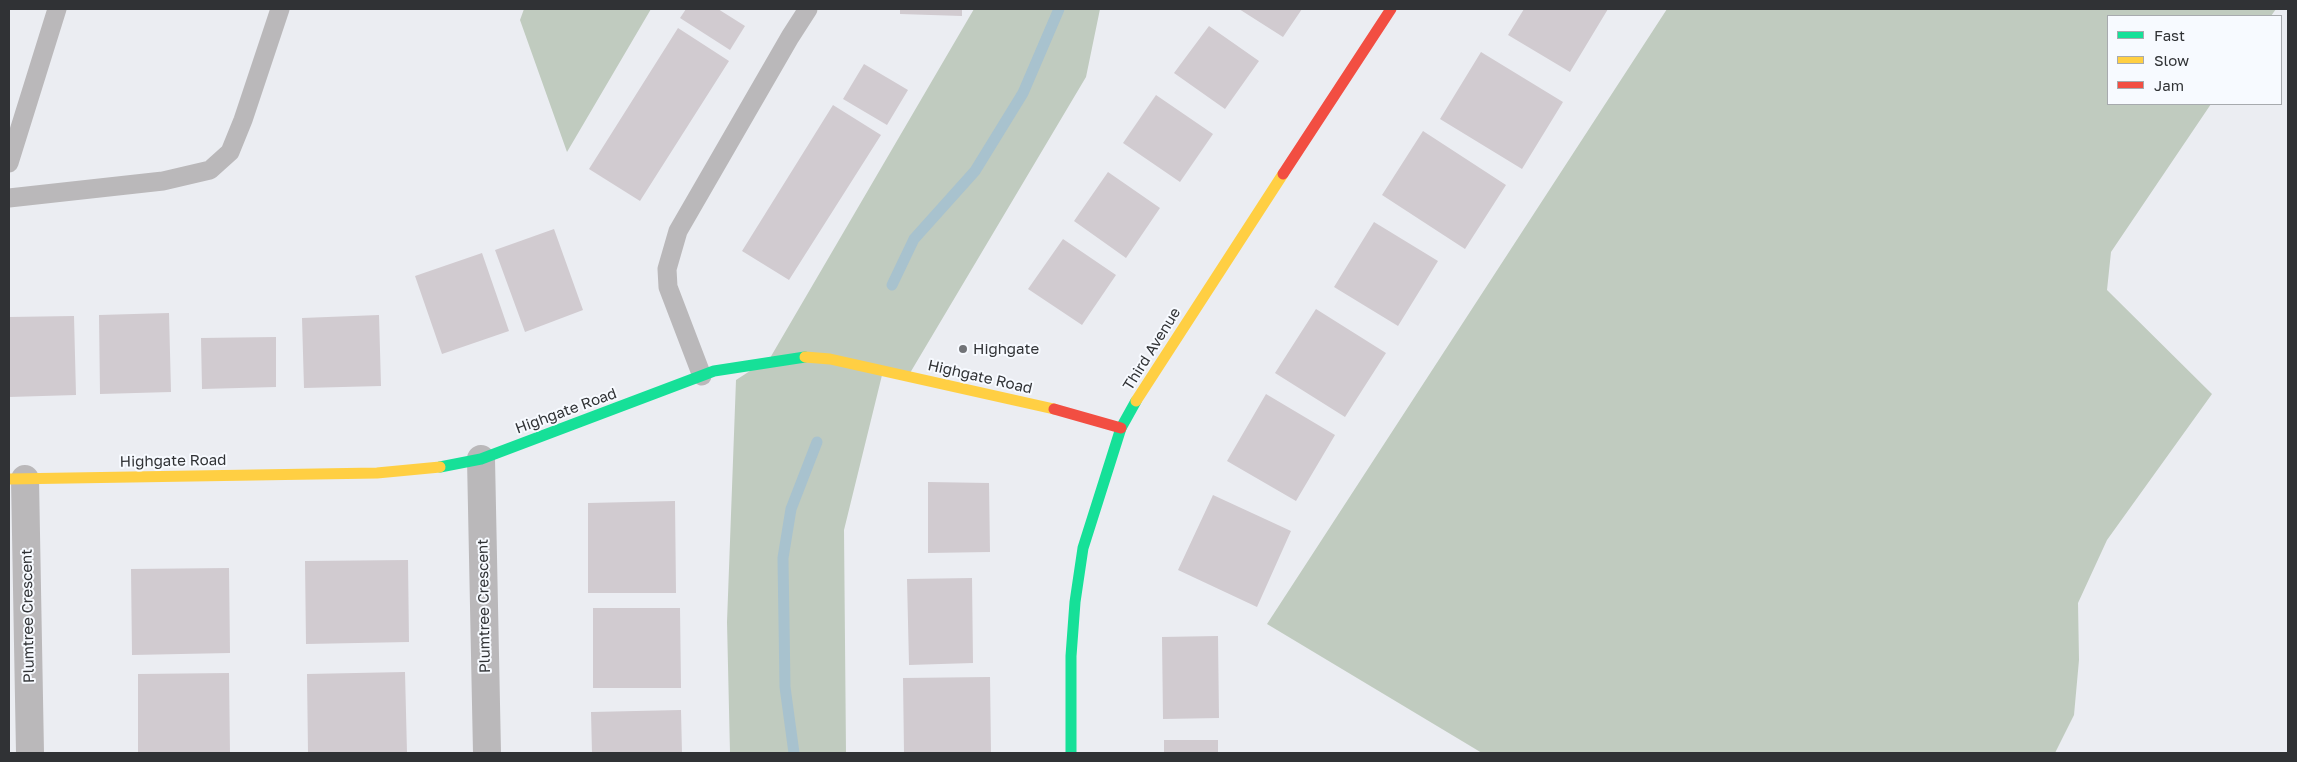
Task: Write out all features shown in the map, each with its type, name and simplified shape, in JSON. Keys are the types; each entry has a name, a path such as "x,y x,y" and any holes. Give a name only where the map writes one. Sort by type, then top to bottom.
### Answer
{"street":[{"name":"Third Avenue","path":"1071,753 1071,656 1083,548 1098,494 1121,428 1150,378 1391,9"},
{"name":"Highgate Road","path":"17,479 377,473 433,468 480,459 714,371 802,357 830,359 1066,411 1121,428"},
{"name":"Plumtree Crescent","path":"480,459 487,753"},
{"name":"Plumtree Crescent","path":"17,479 30,753"}],"lane":[{"path":"9,163 56,9"},
{"path":"9,198 163,181 210,170 230,152 243,120 280,9"},
{"path":"702,376 668,287 667,269 678,231 808,9"}],"shaded area":[{"path":"524,9 651,9 567,152 520,20"},
{"path":"974,9 1100,9 1086,77 910,373 884,367 844,530 846,753 730,753 727,622 736,380 770,358"},
{"path":"1667,9 2276,9 2272,15 2107,15 2107,105 2210,105 2111,252 2107,290 2212,394 2107,540 2078,603 2079,660 2074,715 2055,753 1482,753 1267,624"}],"building":[{"path":"686,9 718,9 745,26 730,50 680,18"},
{"path":"900,9 962,9 962,16 900,14"},
{"path":"1239,9 1302,9 1283,37"},
{"path":"1524,9 1608,9 1570,72 1508,35"},
{"path":"1209,26 1259,61 1225,109 1174,73"},
{"path":"678,28 729,61 640,201 589,169"},
{"path":"1481,52 1563,102 1522,169 1440,119"},
{"path":"864,64 908,90 887,125 843,99"},
{"path":"1156,95 1213,134 1180,182 1123,143"},
{"path":"833,105 881,135 789,280 742,251"},
{"path":"1423,131 1506,185 1465,249 1382,195"},
{"path":"1108,172 1160,208 1126,258 1074,221"},
{"path":"1374,222 1438,261 1398,326 1334,287"},
{"path":"554,229 583,310 525,332 495,250"},
{"path":"1063,239 1116,275 1082,325 1028,289"},
{"path":"482,253 509,331 442,354 415,276"},
{"path":"1316,309 1386,353 1345,417 1275,373"},
{"path":"169,313 171,392 100,394 99,315"},
{"path":"379,315 381,386 304,388 302,318"},
{"path":"74,316 76,395 9,397 9,317"},
{"path":"276,337 276,387 202,389 201,338"},
{"path":"1266,394 1335,435 1296,501 1227,461"},
{"path":"928,482 989,483 990,552 928,553"},
{"path":"1213,495 1291,531 1257,607 1178,570"},
{"path":"675,501 676,593 588,593 588,503"},
{"path":"408,560 409,642 306,644 305,561"},
{"path":"229,568 230,653 132,655 131,569"},
{"path":"972,578 973,663 909,665 907,579"},
{"path":"593,608 680,608 681,688 593,688"},
{"path":"1218,636 1219,718 1163,719 1162,637"},
{"path":"405,672 407,753 308,753 307,674"},
{"path":"229,673 230,753 138,753 138,674"},
{"path":"990,677 991,753 904,753 903,678"},
{"path":"681,710 682,753 592,753 591,712"},
{"path":"1164,740 1218,740 1218,753 1164,753"}],"waterway":[{"path":"892,285 914,239 975,171 1023,93 1059,9"},
{"path":"794,753 785,687 783,558 791,509 817,442"}],"traffic: fast":[{"path":"440,467 481,459 714,371 805,357"},
{"path":"1071,753 1071,656 1075,602 1083,548 1121,428 1136,401"}],"traffic: slow":[{"path":"1136,401 1283,174"},
{"path":"805,357 830,359 1054,409"},
{"path":"9,479 377,473 440,467"}],"traffic: jam":[{"path":"1283,174 1391,9"},
{"path":"1054,409 1121,428"}],"place":[{"name":"Highgate","path":"963,349"}]}
